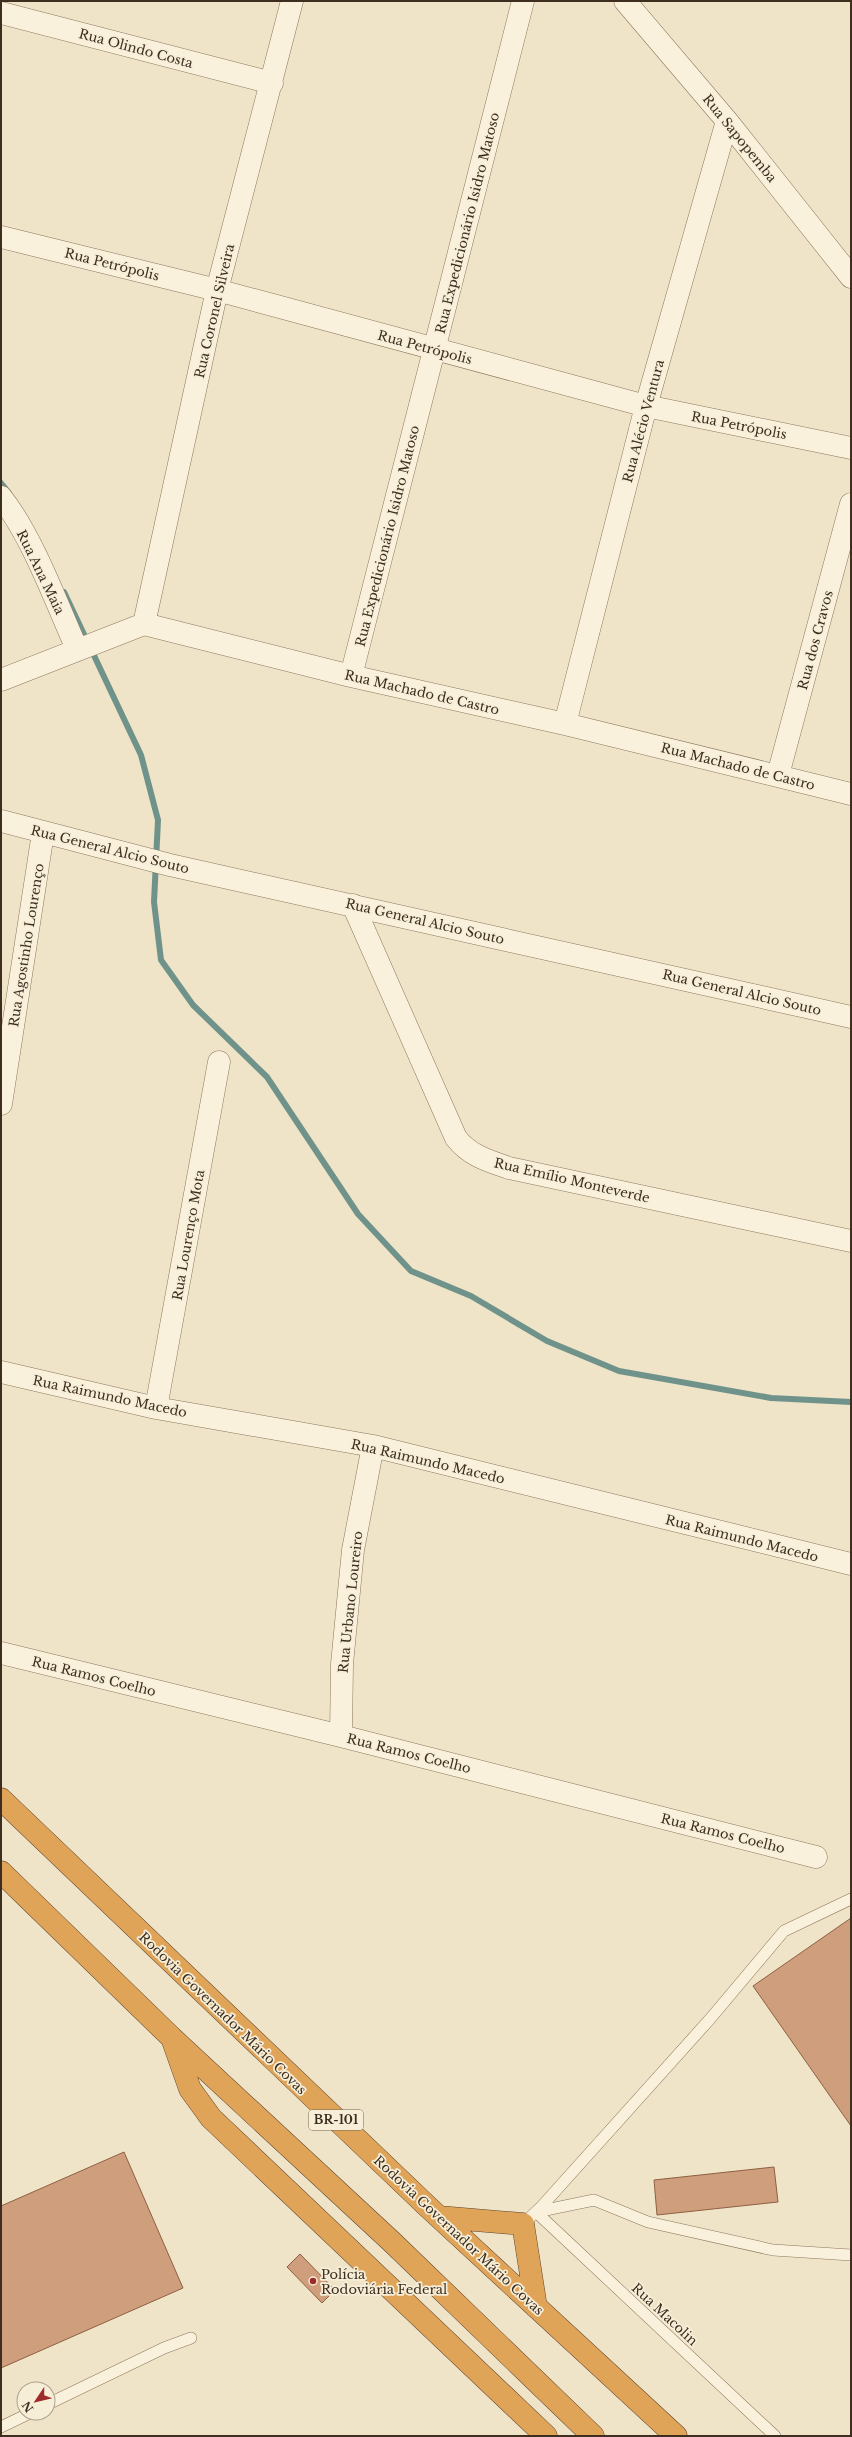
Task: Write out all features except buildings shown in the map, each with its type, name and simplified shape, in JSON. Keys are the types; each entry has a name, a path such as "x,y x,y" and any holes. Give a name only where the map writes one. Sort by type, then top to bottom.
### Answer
{"highway":[{"name":"Rodovia Governador Mário Covas","path":"1,1799 439,2217 676,2436"},
{"path":"1,1872 172,2038 392,2242 593,2436"},
{"path":"172,2038 190,2089 211,2118 546,2436"},
{"path":"439,2217 529,2218 536,2307"}],"street":[{"name":"Rua Coronel Silveira","path":"144,624 217,290 272,83 292,1"},
{"name":"Rua Expedicionário Isidro Matoso","path":"351,676 436,350 522,1"},
{"name":"Rua Sapopemba","path":"625,1 727,121 851,277"},
{"name":"Rua Olindo Costa","path":"1,13 272,83"},
{"name":"Rua Alécio Ventura","path":"565,724 646,406 727,121"},
{"name":"Rua Petrópolis","path":"1,237 217,290 646,406 851,448"},
{"name":"Rua Ana Maia","path":"1,497 8,506 87,645"},
{"name":"Rua dos Cravos","path":"778,775 851,504"},
{"path":"1,680 87,645 144,624"},
{"name":"Rua Machado de Castro","path":"144,624 351,676 565,724 851,794"},
{"name":"Rua General Alcio Souto","path":"1,821 170,865 851,1017"},
{"name":"Rua Agostinho Lourenço","path":"1,1104 43,833"},
{"name":"Rua Emílio Monteverde","path":"353,905 456,1138 464,1148 482,1159 509,1168 851,1241"},
{"name":"Rua Lourenço Mota","path":"156,1408 219,1062"},
{"name":"Rua Raimundo Macedo","path":"1,1372 156,1408 373,1446 851,1564"},
{"name":"Rua Urbano Loureiro","path":"341,1736 342,1664 353,1550 373,1446"},
{"name":"Rua Ramos Coelho","path":"1,1653 341,1736 816,1857"}],"lane":[{"path":"529,2218 710,2019 784,1931 851,1899"},
{"path":"529,2218 594,2200 648,2222 773,2250 851,2255"},
{"name":"Rua Macolin","path":"529,2218 775,2436"},
{"path":"56,2400 164,2348 191,2338"},
{"path":"1,2427 16,2420"}],"waterway":[{"path":"1,483 9,493"},
{"path":"64,592 141,755 158,820 154,902 161,960 193,1005 267,1077 358,1214 411,1271 471,1296 547,1341 619,1371 771,1398 851,1402"}],"place":[{"name":"Polícia Rodoviária Federal","path":"313,2281"}]}
